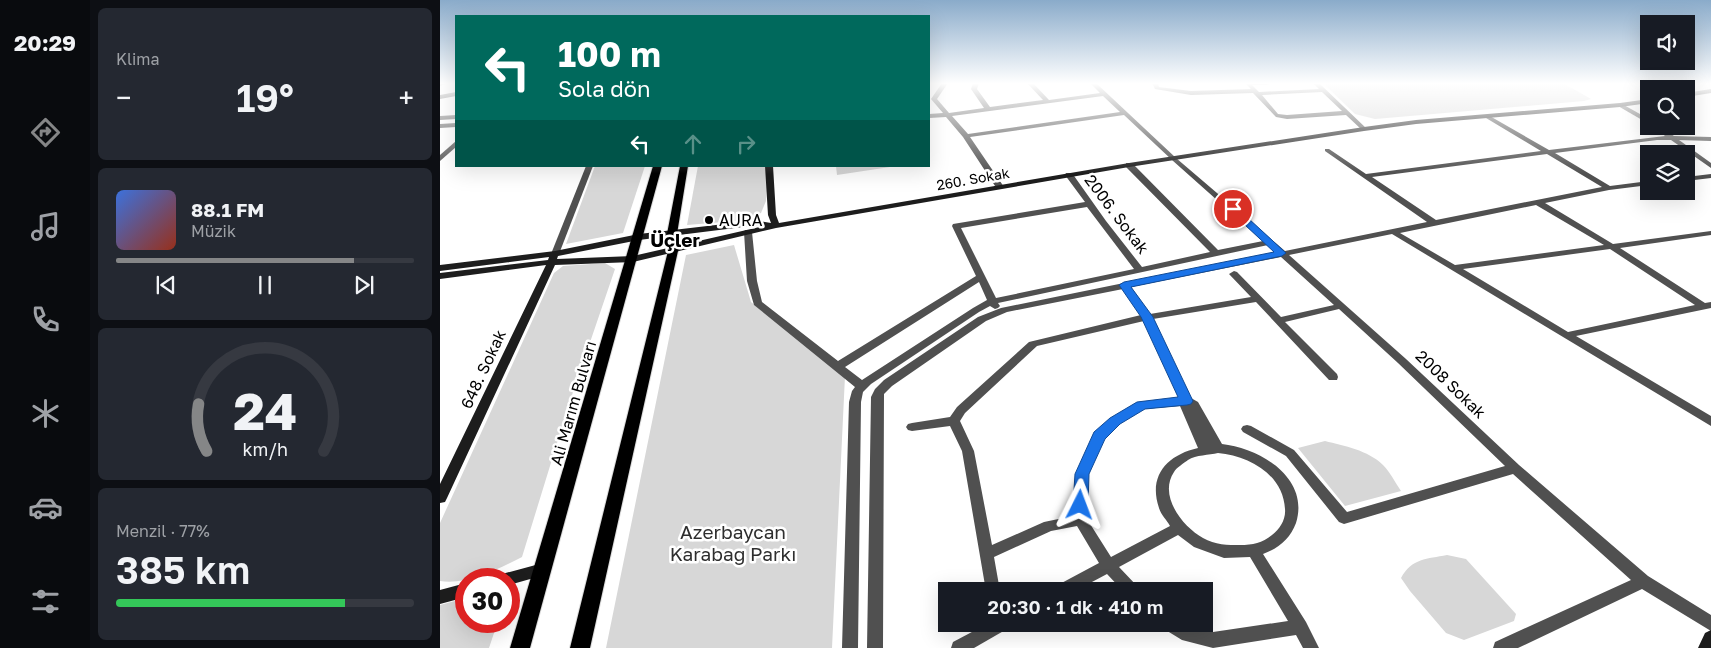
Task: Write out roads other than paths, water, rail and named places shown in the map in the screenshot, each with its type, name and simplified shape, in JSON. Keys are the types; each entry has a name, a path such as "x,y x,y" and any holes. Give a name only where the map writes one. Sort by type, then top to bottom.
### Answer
{"main road":[{"name":"Ali Marım Bulvarı","path":"520,648 633,259 658,167"},
{"path":"580,648 673,251 672,234 684,167"}],"street":[{"path":"930,116 958,113"},
{"path":"966,136 1124,113"},
{"name":"2008 Sokak","path":"1126,113 1174,159 1402,360 1515,468 1643,581 1711,624"},
{"path":"1275,113 1288,117 1343,113"},
{"path":"1347,113 1364,129"},
{"name":"260. Sokak","path":"776,226 1129,165 1364,129 1416,122 1529,113"},
{"path":"946,115 966,136 1000,187"},
{"path":"440,118 455,117"},
{"path":"1488,117 1609,188"},
{"path":"440,126 455,125"},
{"path":"1669,135 1711,166"},
{"path":"1366,176 1657,138 1711,139"},
{"path":"440,152 453,150"},
{"path":"440,159 453,150"},
{"path":"1327,150 1434,223"},
{"path":"1129,165 1216,254"},
{"path":"553,258 590,167"},
{"path":"769,167 772,215 776,226"},
{"name":"2006. Sokak","path":"1069,175 1140,270"},
{"path":"1695,178 1711,176"},
{"path":"850,648 856,396 862,386 875,375 976,310 1124,285 1537,202 1640,184"},
{"path":"1537,202 1612,246 1707,306"},
{"path":"996,307 956,226 1089,204"},
{"path":"440,276 553,258 639,237 733,225 759,223 776,226"},
{"path":"440,268 553,258 633,259 776,226"},
{"path":"1392,231 1711,422"},
{"path":"748,232 752,281 757,303 862,386"},
{"path":"1454,268 1711,232"},
{"path":"875,648 876,405 879,392 911,366 996,307 1140,270 1270,242"},
{"name":"648. Sokak","path":"440,498 553,258"},
{"path":"1234,274 1332,377"},
{"path":"838,366 981,277"},
{"path":"1124,285 1147,317 1187,401 1194,405 1212,448"},
{"path":"912,427 954,421 961,410 1033,344 1147,317 1258,299"},
{"path":"1279,320 1341,306"},
{"path":"1567,335 1707,306"},
{"path":"1124,582 1108,565 1080,520 1082,474 1099,436 1115,421 1142,405 1187,401"},
{"path":"954,421 968,451 991,582"},
{"path":"1247,429 1290,453 1344,518 1515,468"},
{"path":"1212,448 1238,450 1269,466 1281,478 1289,492 1293,507 1290,521 1283,534 1270,544 1254,551 1238,553 1221,551 1205,546 1190,538 1178,528 1168,514 1162,499 1162,485 1167,472 1176,461 1189,453 1212,448"},
{"path":"986,554 1049,526 1080,520"},
{"path":"1077,582 1178,528"},
{"path":"1254,551 1300,627 1310,648"},
{"path":"520,575 543,569"},
{"path":"1501,648 1643,581"},
{"path":"440,598 455,593"},
{"path":"1183,632 1212,644 1300,627"},
{"path":"959,648 986,632"},
{"path":"1706,648 1711,638"}],"place":[{"name":"AURA","path":"709,220"}],"district":[{"name":"Üçler","path":"675,240"}],"park label":[{"name":"Azerbaycan Karabağ Parkı","path":"733,543"}]}
